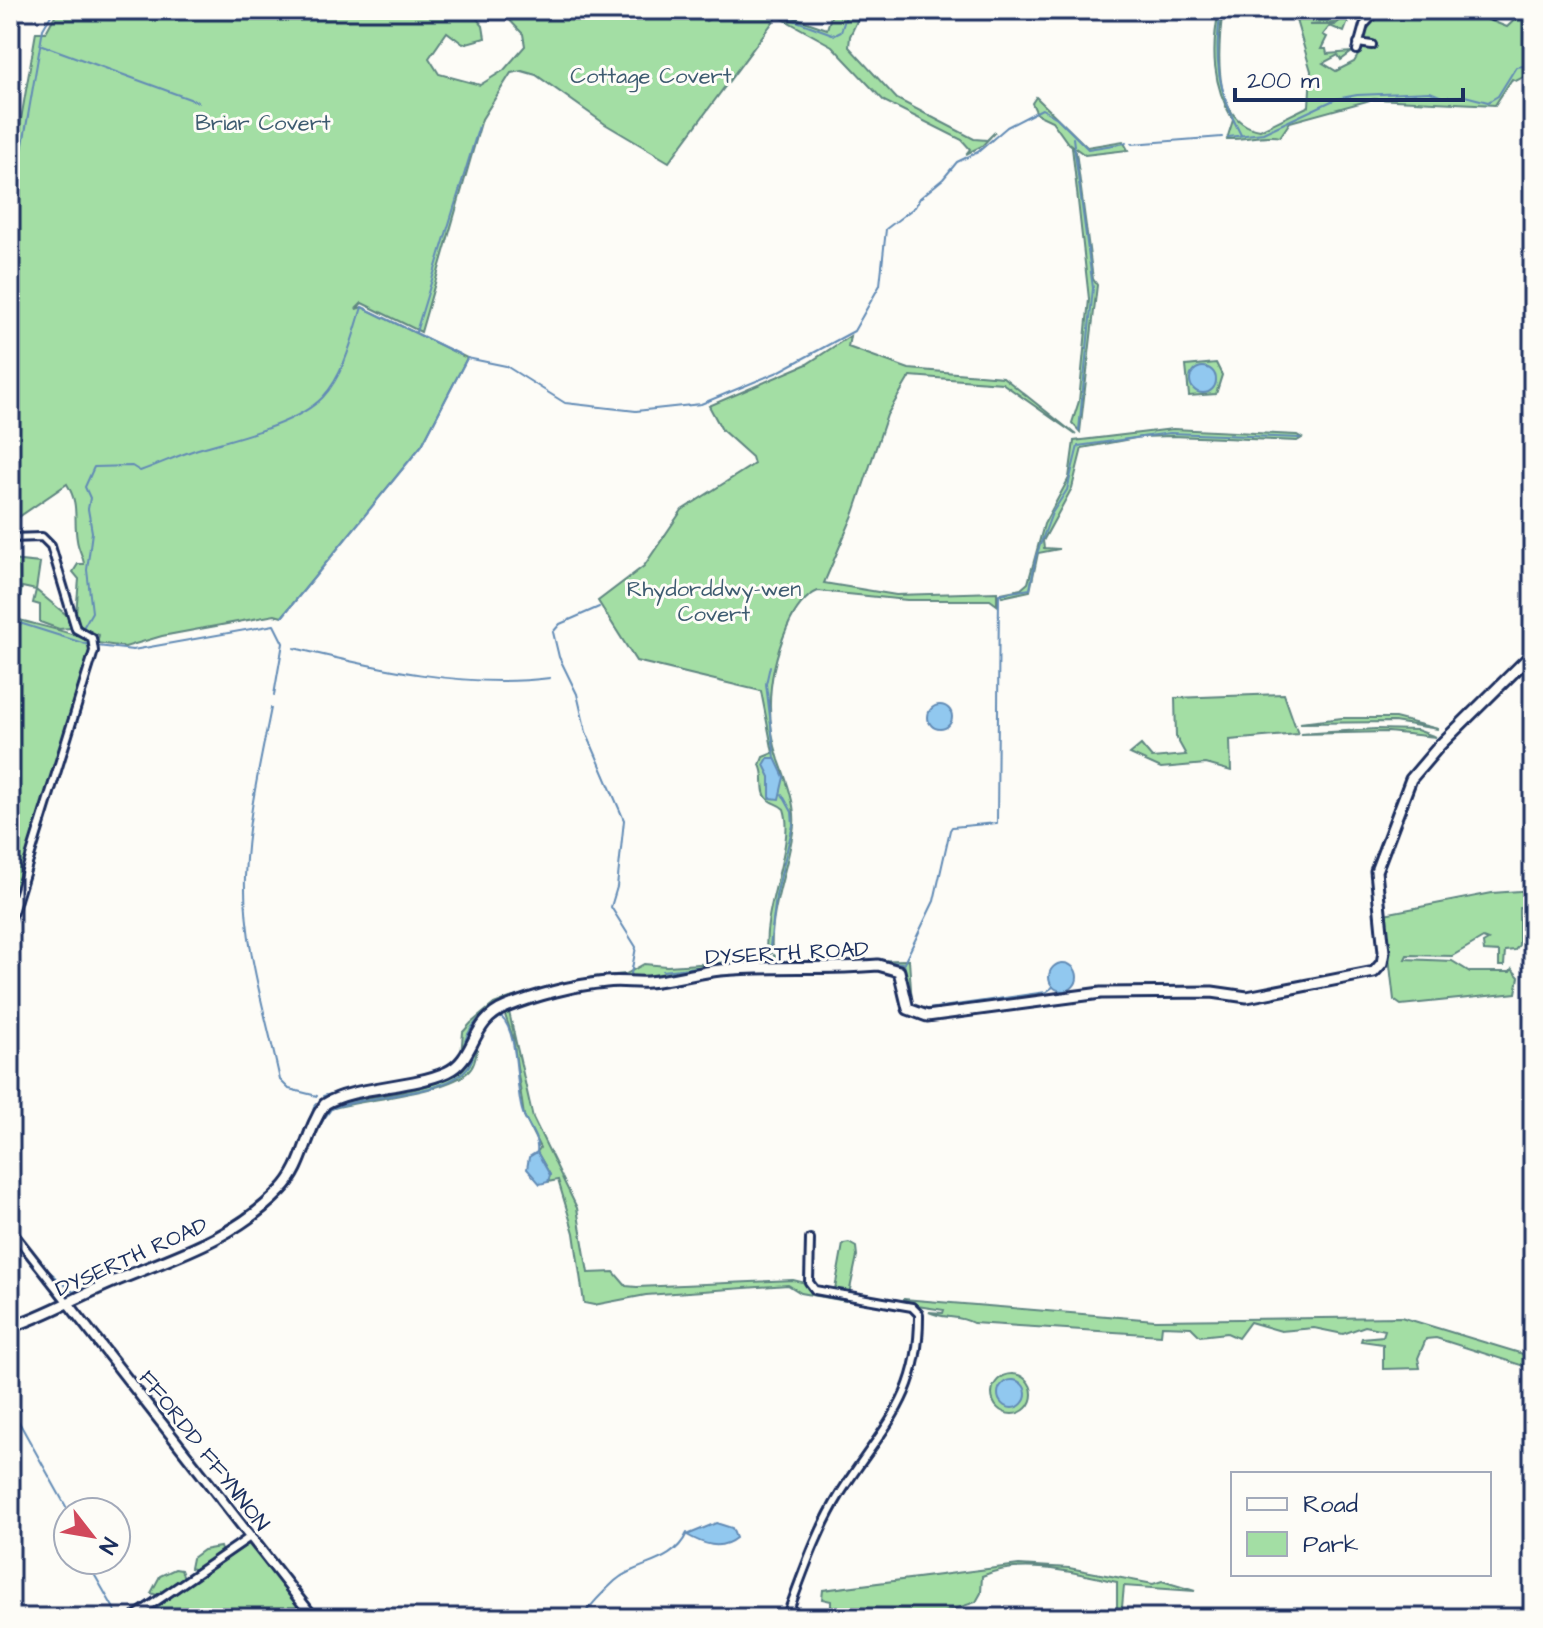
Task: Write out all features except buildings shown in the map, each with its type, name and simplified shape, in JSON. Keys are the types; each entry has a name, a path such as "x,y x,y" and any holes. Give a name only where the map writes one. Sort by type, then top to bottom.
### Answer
{"main road":[{"name":"DYSERTH ROAD","path":"10,1327 108,1284 176,1260 260,1209 291,1178 325,1104 333,1099 387,1089 450,1071 461,1063 474,1033 485,1020 504,1008 545,996 606,982 655,982 720,970 878,965 899,971 908,1009 927,1016 1101,993 1212,992 1247,997 1374,972 1382,963 1384,952 1376,871 1411,779 1440,745 1533,653"}],"street":[{"path":"1372,45 1358,46 1364,25 1378,10"},
{"path":"1480,10 1492,16"},
{"path":"10,538 34,536 51,546 75,625 92,638 94,651 10,922"},
{"path":"10,1229 68,1303"},
{"path":"786,1618 823,1525 901,1404 912,1374 919,1335 919,1314 912,1307 815,1290 809,1282 810,1239"},
{"name":"FFORDD FFYNNON","path":"68,1303 314,1618"},
{"path":"132,1618 250,1537"}],"green space":[{"path":"58,10 470,10 483,26 485,38 463,44 447,32 429,58 439,74 480,85 504,70 525,46 523,34 500,10 691,10 706,21 726,10 773,10 775,19 669,162 605,124 536,75 522,71 511,73 482,119 421,332 362,303 356,309 362,307 467,358 422,445 282,617 275,615 162,636 125,647 97,643 99,635 75,625 79,579 73,572 78,564 84,564 77,540 73,499 67,484 10,523 10,162 14,160 36,32 46,32"},
{"path":"833,10 862,10 850,36 849,47 897,99 974,139 987,140 995,132 982,146 966,154 970,149 962,140 884,101 832,46 776,15 779,12 827,29"},
{"path":"1219,10 1223,10 1219,61 1225,98 1232,113 1244,124 1260,130 1309,106 1311,71 1293,10 1300,10 1305,20 1337,18 1339,10 1344,10 1337,23 1309,25 1335,25 1345,16 1349,19 1344,32 1330,26 1323,35 1327,37 1321,49 1326,49 1327,54 1352,52 1341,60 1338,55 1323,63 1336,71 1354,62 1363,47 1373,48 1362,36 1366,27 1383,10 1466,11 1507,27 1525,10 1532,10 1533,72 1516,81 1512,79 1495,105 1374,99 1290,122 1280,137 1227,139 1233,120 1217,80 1214,53"},
{"path":"1036,97 1087,147 1123,141 1128,150 1085,155 1067,142 1052,121 1037,114 1032,103"},
{"path":"1072,147 1076,152 1093,279 1097,285 1080,432 1072,423 1079,401 1089,299"},
{"name":"Rhydorddwy-wen Covert","path":"850,336 848,347 909,369 1003,377 1076,435 1002,383 910,376 887,415 854,513 824,583 896,595 997,592 997,605 990,600 907,600 818,591 795,612 776,660 771,693 771,727 790,792 794,825 773,920 772,953 767,955 766,937 786,841 786,824 784,809 769,800 764,791 760,765 763,757 773,753 761,691 636,661 598,601 644,566 682,510 754,464 752,457 722,430 709,406 807,364"},
{"path":"1216,363 1222,375 1216,394 1189,396 1186,366"},
{"path":"1173,429 1297,435 1302,438 1297,441 1141,437 1082,448 1072,488 1043,541 1044,548 1059,549 1038,553 1030,591 1002,597 1001,593 1021,589 1028,583 1044,524 1069,478 1074,441"},
{"path":"10,560 40,563 36,590 22,587 18,608 10,612"},
{"path":"36,590 69,617 71,628 59,629 40,622 40,605 33,603"},
{"path":"10,617 67,633 91,645 10,910"},
{"path":"1284,694 1298,734 1230,740 1231,771 1206,764 1161,768 1130,754 1141,745 1152,758 1186,755 1176,737 1175,698"},
{"path":"1342,718 1395,718 1438,729 1394,722 1300,723"},
{"path":"1376,729 1417,730 1436,737 1388,732 1300,734"},
{"path":"1533,890 1533,908 1519,907 1519,945 1515,950 1505,951 1504,966 1499,966 1499,952 1484,951 1483,943 1488,940 1483,938 1452,956 1407,955 1405,959 1452,961 1470,972 1510,972 1512,969 1519,977 1516,993 1401,1005 1394,1000 1384,914 1492,893"},
{"path":"774,955 784,962 909,960 912,1004 917,1010 910,1004 903,971 893,963 771,964"},
{"path":"763,960 765,964 545,992 480,1022 461,1056 463,1032 494,1004 510,998 593,977 626,974 644,964 667,966"},
{"path":"509,1012 533,1118 577,1208 588,1273 614,1272 626,1286 637,1287 793,1280 806,1283 811,1292 846,1301 801,1293 788,1285 646,1295 594,1305 584,1303 574,1233 558,1180 548,1182 550,1175 537,1152 540,1148 524,1116 513,1038 505,1015"},
{"path":"479,1035 474,1064 458,1079 424,1090 331,1109 341,1102 421,1087 451,1076 468,1061"},
{"path":"843,1244 856,1247 857,1256 849,1294 835,1289"},
{"path":"903,1299 1155,1320 1401,1317 1533,1357 1533,1369 1436,1338 1426,1339 1418,1358 1420,1368 1383,1369 1383,1344 1361,1341 1362,1338 1383,1336 1385,1330 1365,1326 1343,1334 1314,1328 1281,1331 1250,1322 1238,1338 1227,1333 1200,1336 1191,1327 1162,1326 1161,1335 973,1323 934,1314 929,1312 943,1313 944,1310 917,1306"},
{"path":"1012,1374 1026,1380 1032,1394 1026,1408 1012,1414 998,1408 992,1394 998,1380"},
{"path":"249,1543 311,1618 138,1618"},
{"path":"220,1547 222,1553 197,1570 190,1568 192,1558 203,1550"},
{"path":"1019,1565 1069,1568 1153,1584 1162,1581 1195,1591 1124,1586 1121,1618 1117,1618 1117,1582 1067,1571 1014,1568 982,1576 981,1593 976,1602 927,1618 836,1618 838,1609 831,1608 831,1601 822,1599 823,1590"},
{"path":"175,1569 181,1570 184,1578 159,1596 151,1593 160,1576"}],"water":[{"path":"1203,367 1212,371 1216,380 1212,389 1203,393 1194,389 1190,380 1194,371"},
{"path":"940,705 951,712 952,717 945,728 940,729 929,722 928,717 935,706"},
{"path":"768,758 775,758 784,777 779,799 770,798 770,777 764,765"},
{"path":"1063,963 1073,967 1077,977 1073,987 1063,991 1053,987 1049,977 1053,967"},
{"path":"537,1152 550,1175 548,1182 540,1184 527,1169 529,1157"},
{"path":"1012,1380 1022,1384 1026,1394 1022,1404 1012,1408 1002,1404 998,1394 1002,1384"},
{"path":"716,1523 732,1528 736,1538 718,1545 687,1535"}],"waterway":[{"path":"10,220 43,29 54,10"},
{"path":"780,15 835,35 841,32 848,10"},
{"path":"1221,10 1219,75 1227,104 1241,135"},
{"path":"42,45 198,102"},
{"path":"1228,137 1263,133 1336,99 1357,95 1430,92 1442,97 1465,96 1488,102 1498,96 1516,67 1533,65"},
{"path":"282,617 422,445 467,358 506,366 565,403 636,411 701,404 778,372 854,331 880,285 886,229 915,207 920,198 943,179 957,162 978,152 1007,127 1042,109 1057,118 1088,149 1126,143"},
{"path":"416,332 479,126"},
{"path":"1132,144 1222,137"},
{"path":"1073,138 1093,288 1079,430"},
{"path":"84,626 92,612 87,570 92,532 88,509 90,498 85,487 94,467 132,466 140,471 191,451 281,423 311,407 337,378 362,307 461,355"},
{"path":"909,995 904,963 934,901 950,830 952,827 997,823 999,594 1030,589 1036,556 1052,513 1067,490 1078,446 1170,433 1300,438"},
{"path":"599,607 560,624 553,632 559,657 577,694 586,732 624,820 617,887 611,907 636,947 631,974"},
{"path":"10,620 89,645"},
{"path":"97,646 133,650 274,625 283,643 274,695"},
{"path":"294,648 356,663 453,679 518,681 550,678"},
{"path":"770,666 766,684 775,758"},
{"path":"271,708 248,834 245,877 248,928 256,979 280,1080 289,1089 317,1096"},
{"path":"769,954 776,896 793,825 792,812 782,794"},
{"path":"663,971 732,963 875,961"},
{"path":"881,961 902,963"},
{"path":"581,981 637,976"},
{"path":"921,1010 1046,992 1053,987"},
{"path":"463,1052 467,1035 477,1021 506,1002"},
{"path":"485,1028 501,1017 507,1024 514,1047 522,1110 536,1140 537,1152"},
{"path":"271,1207 293,1183 322,1121 331,1109 442,1084 468,1067 477,1044"},
{"path":"323,1096 336,1093"},
{"path":"310,1121 315,1104"},
{"path":"284,1179 296,1157"},
{"path":"219,1231 254,1208"},
{"path":"10,1221 16,1232"},
{"path":"42,1265 73,1292 96,1284"},
{"path":"10,1406 60,1496"},
{"path":"581,1618 615,1581 664,1557 681,1543 687,1533"},
{"path":"95,1576 117,1614"}],"park label":[{"name":"Cottage Covert","path":"651,75"},
{"name":"Briar Covert","path":"263,122"}]}
